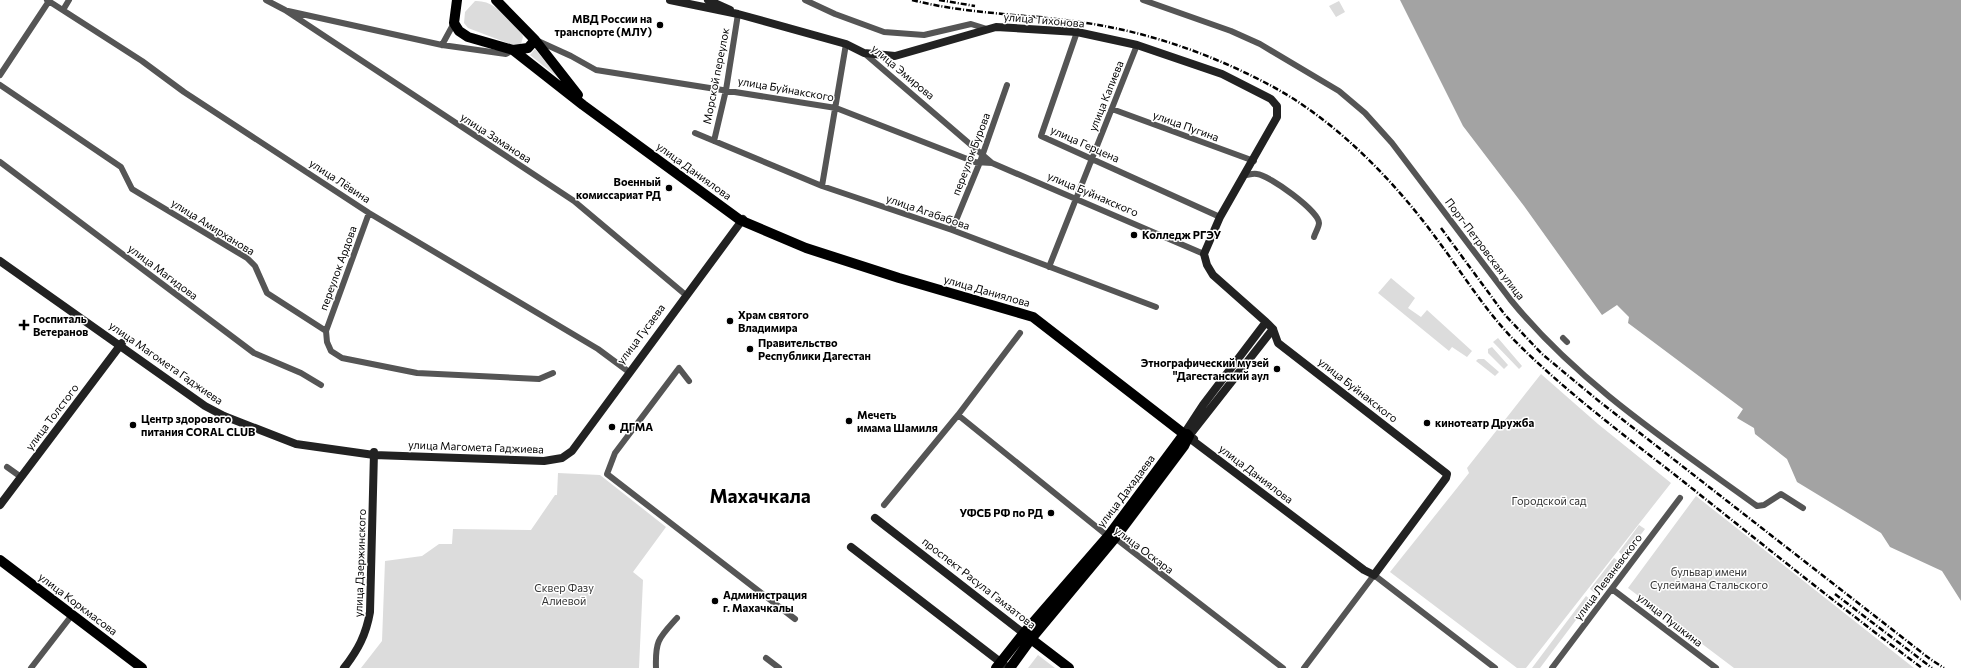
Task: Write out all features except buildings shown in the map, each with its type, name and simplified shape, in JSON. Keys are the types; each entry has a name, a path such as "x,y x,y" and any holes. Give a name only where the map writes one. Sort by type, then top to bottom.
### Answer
{"main road":[{"name":"улица Даниялова","path":"496,0 534,40 584,103 742,219"},
{"path":"454,23 458,1"},
{"name":"улица Даниялова","path":"454,23 459,31 468,37 513,50 583,105 742,219 813,250 899,278 1033,317 1187,435"},
{"path":"513,50 528,48 534,40"},
{"name":"улица Дахадаева","path":"1004,666 1027,636 1116,539 1187,435"},
{"name":"улица Коркмасова","path":"0,560 142,668"},
{"name":"проспект Расула Гамзатова","path":"1027,636 1070,668"}],"street":[{"path":"63,10 69,0"},
{"name":"улица Заманова","path":"266,0 285,10 574,202 686,295"},
{"name":"улица Эмирова","path":"670,0 738,14 846,44 864,53 992,163"},
{"name":"улица Эмирова","path":"708,0 738,14"},
{"path":"805,0 835,14 884,32 924,34 971,24 987,30"},
{"name":"Порт-Петровская улица","path":"1143,0 1231,31 1260,44 1339,91 1365,112 1392,143 1510,299 1558,352 1623,408 1757,506 1764,505 1781,494 1803,508"},
{"path":"0,76 48,1"},
{"name":"улица Лёвина","path":"48,1 142,61 190,96 370,213 559,325 598,349 628,371"},
{"name":"улица Заманова","path":"285,10 442,45 506,54 513,50"},
{"name":"Морской переулок","path":"714,141 726,90 738,14"},
{"path":"442,45 454,23"},
{"name":"улица Тихонова","path":"864,53 895,56 996,27 1077,32 1137,45 1222,74 1270,99 1277,106 1278,112 1275,122 1254,161"},
{"name":"улица Герцена","path":"1077,32 1041,136 1220,217"},
{"name":"улица Буйнакского","path":"534,40 571,56 596,70 836,108 980,162 992,163 1204,254 1207,265 1213,275 1273,329 1278,343 1447,474 1446,478 1375,575"},
{"path":"822,186 846,44"},
{"name":"улица Капиева","path":"1049,267 1075,198 1137,45"},
{"name":"улица Амирханова","path":"0,85 121,167 132,189 247,258 255,266 268,294 326,331"},
{"name":"переулок Бурова","path":"952,230 980,162 1007,85"},
{"name":"улица Пугина","path":"1112,109 1254,161"},
{"name":"улица Агабабова","path":"695,133 822,186 952,230 1156,307"},
{"path":"1204,254 1220,217 1254,161"},
{"name":"улица Магидова","path":"0,162 254,353 301,373 321,385"},
{"path":"1245,175 1258,174 1284,188 1298,198 1318,218 1319,223 1314,237"},
{"name":"переулок Ардова","path":"326,331 370,213"},
{"name":"улица Гусаева","path":"554,457 571,449 742,219"},
{"name":"улица Магомета Гаджиева","path":"0,254 121,344"},
{"name":"улица Магомета Гаджиева","path":"0,261 225,413 260,428 297,441 374,454 544,461 562,458 572,451"},
{"name":"улица Дахадаева","path":"1187,435 1203,406 1266,322"},
{"name":"улица Дахадаева","path":"1187,435 1273,329"},
{"path":"326,331 327,342 331,351 342,358 404,371 539,379 553,373"},
{"path":"884,505 958,415 1020,333"},
{"path":"1558,352 1565,342"},
{"name":"улица Толстого","path":"0,505 121,344"},
{"path":"689,381 679,368 615,453 607,474 795,619"},
{"name":"улица Гусаева","path":"572,451 628,371"},
{"name":"улица Оскара","path":"958,415 1142,561 1283,668"},
{"name":"улица Даниялова","path":"1187,435 1364,570 1375,575 1495,668"},
{"name":"улица Магомета Гаджиева","path":"374,454 542,459 554,457"},
{"name":"улица Дзержинского","path":"344,668 358,649 367,630 370,612 374,454"},
{"path":"7,467 21,477"},
{"name":"улица Леваневского","path":"1552,668 1680,498"},
{"name":"проспект Расула Гамзатова","path":"875,518 1027,636"},
{"path":"851,546 1004,666"},
{"path":"1304,668 1375,575"},
{"name":"улица Пушкина","path":"1612,589 1716,668"},
{"path":"30,668 72,615"},
{"path":"656,668 655,650 659,637 677,618"},
{"path":"766,658 779,668"}],"green space":[{"path":"475,1 489,4 502,12 522,34 523,37 521,44 515,46 468,28 464,23 465,12"},
{"path":"1339,1 1345,12 1336,17 1329,6"},
{"path":"535,49 560,79 530,55"},
{"path":"1391,278 1415,298 1408,308 1421,317 1427,310 1472,351 1467,357 1452,347 1449,351 1378,293"},
{"path":"1498,338 1522,366 1519,369 1493,342"},
{"path":"1492,347 1508,365 1504,369 1488,353 1488,349"},
{"path":"1478,359 1484,359 1499,372 1495,376 1476,361"},
{"name":"Городской сад","path":"1541,374 1598,424 1671,483 1526,668 1517,668 1390,572 1469,473 1467,468"},
{"name":"Сквер Фазу Алиевой","path":"558,473 600,475 666,527 633,572 643,580 639,668 361,668 382,641 385,561 422,556 439,544 452,544 453,529 531,530 555,495 557,495"},
{"name":"бульвар имени Сулеймана Стальского","path":"1696,496 1914,668 1734,668 1628,588"},
{"path":"1639,525 1645,529 1624,557 1619,552"},
{"path":"1614,558 1620,562 1595,593 1590,589"},
{"path":"1586,596 1591,600 1540,668 1532,668"},
{"path":"1038,655 1055,668 1028,668"}],"shaded area":[{"path":"1400,0 1961,0 1961,601 1942,571 1890,547 1881,533 1797,482 1787,459 1755,434 1754,428 1737,418 1743,409 1628,323 1629,317 1617,305 1602,315 1524,206 1463,126"}],"railway":[{"path":"912,0 953,8 1059,19 1128,31 1174,44 1220,61 1289,96 1338,132 1382,173 1439,242 1477,296 1498,322 1508,334 1540,365 1581,401 1834,601 1922,668"},
{"path":"939,0 975,6"},
{"path":"1441,228 1505,315 1542,354 1600,402 1930,659 1944,668"},
{"path":"1835,594 1932,668"}],"place":[{"name":"МВД России на транспорте (МЛУ)","path":"660,25"},
{"name":"Военный комиссариат РД","path":"669,188"},
{"name":"Колледж РГЭУ","path":"1134,235"},
{"name":"Храм святого Владимира","path":"730,321"},
{"name":"Госпиталь Ветеранов","path":"24,325"},
{"name":"Правительство Республики Дагестан","path":"750,349"},
{"name":"Этнографический музей \"Дагестанский аул","path":"1277,369"},
{"name":"Мечеть имама Шамиля","path":"849,421"},
{"name":"кинотеатр Дружба","path":"1427,423"},
{"name":"Центр здорового питания CORAL CLUB","path":"133,425"},
{"name":"ДГМА","path":"612,427"},
{"name":"УФСБ РФ по РД","path":"1051,513"},
{"name":"Администрация г. Махачкалы","path":"715,601"}],"district":[{"name":"Махачкала","path":"760,496"}]}
